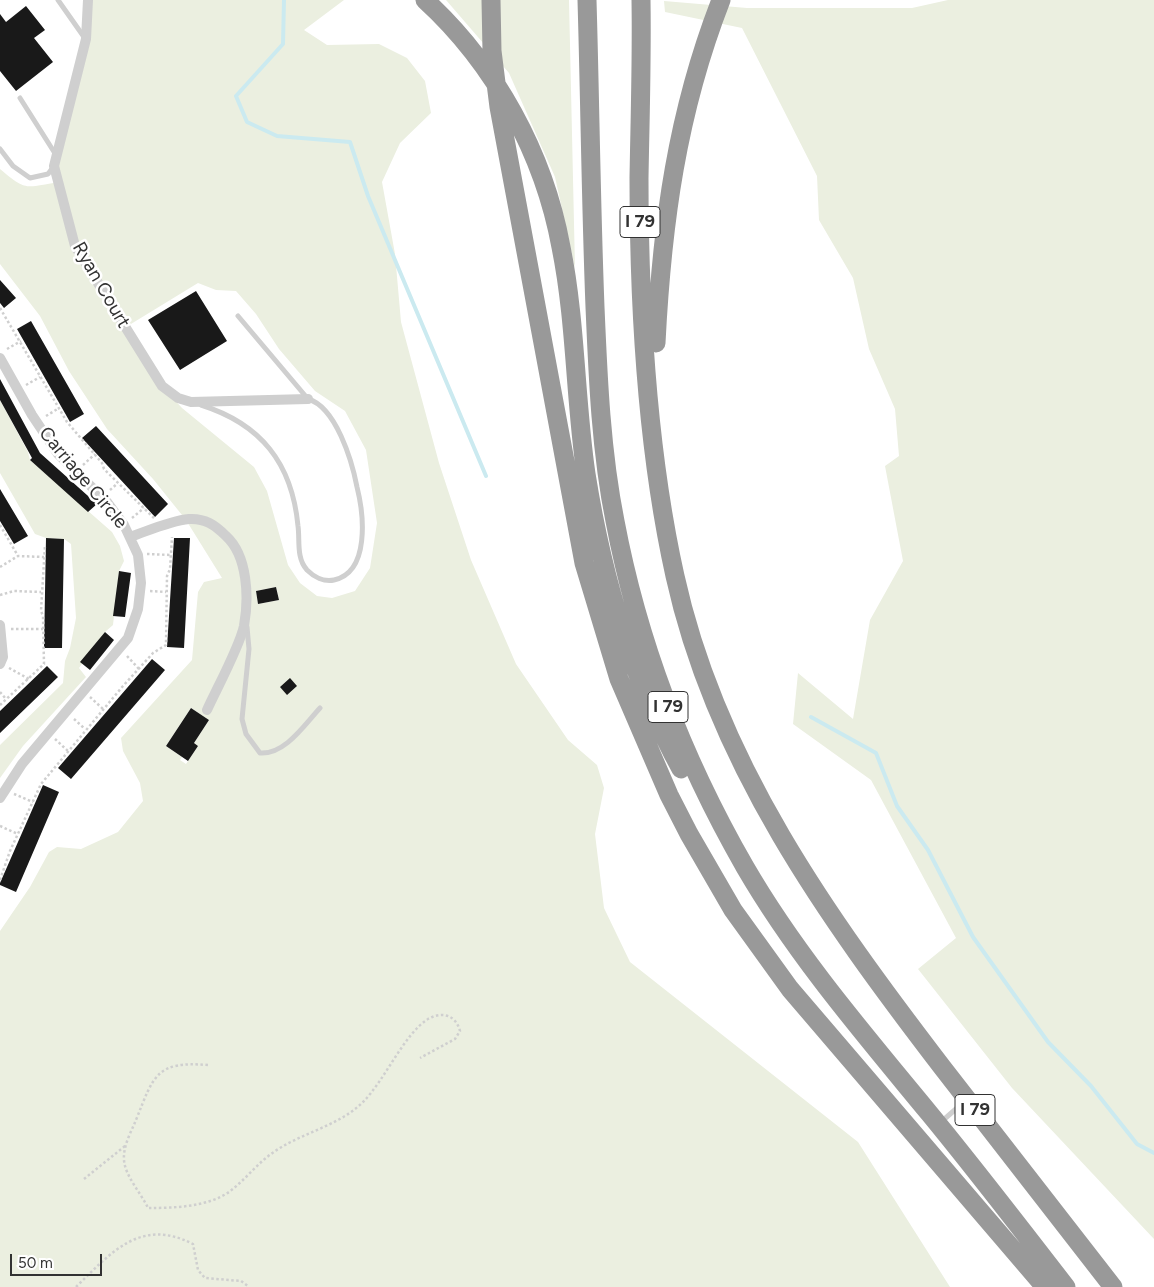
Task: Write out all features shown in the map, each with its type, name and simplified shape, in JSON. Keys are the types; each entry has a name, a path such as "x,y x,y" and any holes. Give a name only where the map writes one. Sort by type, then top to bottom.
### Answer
{"highway":[{"path":"425,0 454,30 490,76 519,124 538,167 552,208 562,247 587,475 615,602 638,672 665,738 692,790 746,870"},
{"path":"491,0 495,80 509,166 584,563 619,679 669,795 724,895 790,989 1045,1287"},
{"name":"I 79","path":"641,0 639,182 642,295 652,421 666,531 675,579 687,623 720,716 754,788 785,846 832,919 883,990 1113,1287"},
{"path":"652,421 660,272 669,189 684,113 721,0"},
{"name":"I 79","path":"588,5 597,353 604,445 614,519 631,594 643,638 659,683 697,777 746,870 834,997 938,1124 1066,1287"}],"street":[{"name":"Ryan Court","path":"88,0 86,40 54,166 75,246 162,386 178,398 191,402 308,398"},
{"name":"Carriage Circle","path":"0,358 36,422 58,454 107,502 124,525 140,561 141,583 133,627 128,638 22,764 0,798"},
{"path":"130,537 188,519 212,523 228,538 238,551 244,581 244,627 207,710"},
{"path":"0,664 3,657 1,628"}],"lane":[{"path":"58,0 86,40"},
{"path":"20,98 57,155"},
{"path":"0,149 13,166 30,178 48,174 54,166"},
{"path":"191,402 221,411 249,428 264,441 278,460 288,480 296,507 300,557 305,568 316,577 329,581 341,578 352,571 358,560 361,544 360,500 353,466 332,420 318,401 308,398 238,316"},
{"path":"245,606 249,649 242,719 246,734 255,747 260,753 274,752 285,745 320,708"},
{"path":"938,1124 967,1099"}],"path":[{"path":"0,308 67,422 118,483 155,519"},
{"path":"0,353 21,341"},
{"path":"18,390 40,377"},
{"path":"36,422 59,408"},
{"path":"77,471 95,454"},
{"path":"124,525 144,508"},
{"path":"0,525 18,556"},
{"path":"0,535 4,532"},
{"path":"0,880 18,834 41,784 69,752 85,729 153,653 166,645 166,592 172,537"},
{"path":"0,705 44,664 41,592 44,545"},
{"path":"159,555 171,555"},
{"path":"0,567 18,556 44,557"},
{"path":"0,595 14,591 41,592"},
{"path":"161,592 166,592"},
{"path":"1,628 43,629"},
{"path":"0,664 29,679"},
{"path":"136,666 140,669"},
{"path":"84,691 103,709"},
{"path":"0,692 6,699"},
{"path":"66,712 85,729"},
{"path":"66,748 69,752"},
{"path":"23,799 33,802"},
{"path":"0,826 18,834"},
{"path":"0,865 6,867"},
{"path":"208,1065 182,1063 170,1067 153,1079 125,1146 124,1161 148,1208 168,1208 212,1201 229,1192 269,1155 293,1139 343,1117 362,1103 380,1082 405,1043 428,1020 441,1015 453,1017 458,1022 460,1030 455,1039 420,1058"},
{"path":"84,1179 125,1146"},
{"path":"76,1287 110,1252 128,1242 151,1235 176,1235 193,1244 198,1270 205,1278 241,1280 249,1287"}],"shaded area":[{"path":"88,0 344,0 304,30 327,45 379,44 407,58 425,81 431,113 400,143 382,182 395,254 401,322 439,463 471,560 516,664 568,740 597,765 604,788 595,834 604,908 630,962 858,1142 950,1287 0,1287 0,931 30,887 49,852 57,847 81,849 118,832 143,801 140,783 123,751 121,738 192,660 198,592 204,582 222,578 186,520 153,479 107,429 69,371 40,316 0,264 0,169 15,181 26,186 39,186 58,182 54,166 86,40","holes":["198,283 216,290 236,291 256,314 279,349 315,391 345,411 366,450 377,523 370,568 355,591 332,598 317,596 300,583 288,565 267,491 254,467 182,408 162,386 126,327","276,587 279,600 258,604 256,591","191,708 209,720 194,743 198,746 186,764 180,760 182,757 166,746"]},
{"path":"446,0 569,0 575,268 555,177 509,73"},
{"path":"948,0 1154,0 1154,1239 1012,1088 918,969 956,938 871,780 793,724 798,673 853,719 870,620 903,561 885,466 899,456 895,409 869,349 853,278 819,220 817,176 742,28 665,12 664,1 747,8 912,8"},
{"path":"0,400 28,452 30,460 112,532 120,546 124,561 119,571 113,625 105,632 79,668 86,677 23,746 0,778 0,745 63,683 65,661 70,648 76,618 71,544 64,539 46,538 35,534 0,473"}],"building":[{"path":"26,6 45,30 34,38 53,62 16,91 0,71 0,14 6,22"},
{"path":"0,280 16,298 4,308 0,303"},
{"path":"196,291 227,341 180,370 148,320"},
{"path":"31,321 84,414 70,422 17,329"},
{"path":"0,379 40,453 97,504 88,512 30,460 32,458 0,400"},
{"path":"96,426 168,504 155,517 82,438"},
{"path":"0,489 28,536 14,544 0,521"},
{"path":"46,538 64,539 62,648 44,648"},
{"path":"174,538 190,538 184,648 167,647"},
{"path":"119,571 131,573 125,617 113,616"},
{"path":"276,587 279,600 258,604 256,591"},
{"path":"105,632 114,640 90,670 80,662"},
{"path":"152,659 165,670 71,779 58,768"},
{"path":"47,666 58,677 0,733 0,711"},
{"path":"290,678 297,686 287,695 280,687"},
{"path":"191,708 209,720 194,743 198,746 188,761 166,746"},
{"path":"43,785 59,792 16,892 0,885 0,883"}],"waterway":[{"path":"284,0 283,44 236,96 247,122 277,136 350,142 368,196 486,476"},
{"path":"811,717 876,753 897,806 928,850 973,937 1048,1042 1091,1086 1137,1144 1154,1153"}]}
